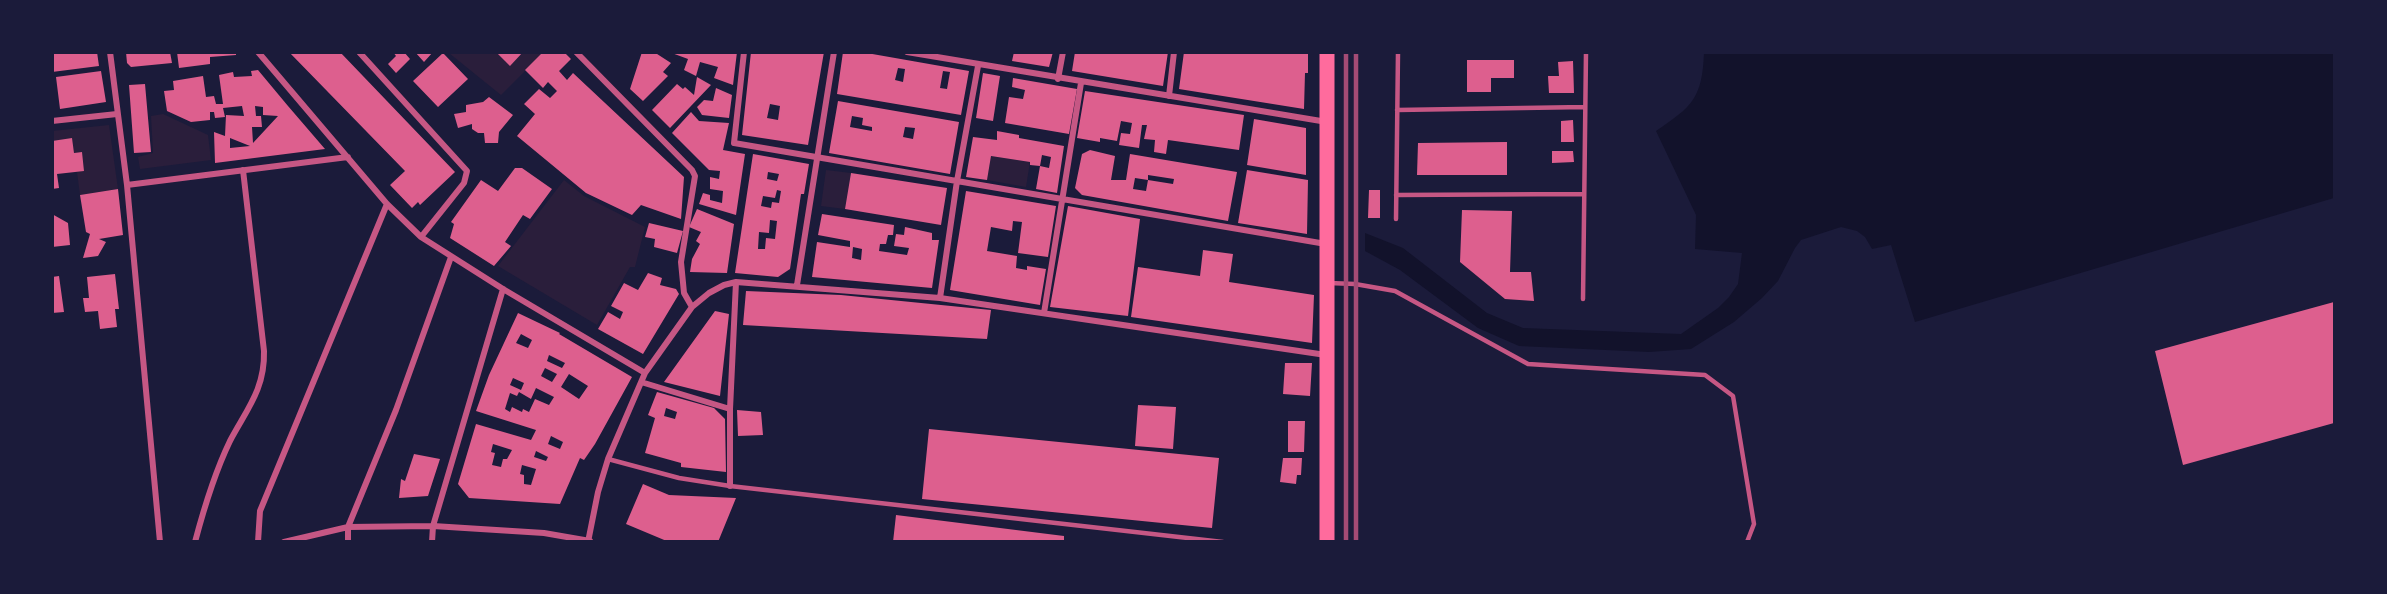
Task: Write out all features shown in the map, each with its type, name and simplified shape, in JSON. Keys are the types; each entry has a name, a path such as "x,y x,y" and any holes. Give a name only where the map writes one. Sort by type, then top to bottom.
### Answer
{"main road":[{"path":"1327,52 1327,542"}],"street":[{"path":"111,52 127,185 160,542"},
{"path":"258,52 387,204 421,237 503,289 645,373"},
{"path":"359,52 467,171 464,183 421,237"},
{"path":"576,52 692,170 695,176 681,262 684,293 693,307"},
{"path":"744,52 734,143 1326,244"},
{"path":"797,285 834,52"},
{"path":"907,52 978,66 1327,122"},
{"path":"1059,79 1063,52"},
{"path":"1169,96 1174,52"},
{"path":"940,298 957,182 978,66"},
{"path":"1044,314 1081,83"},
{"path":"52,121 117,114"},
{"path":"127,185 348,157"},
{"path":"195,542 213,482 230,441 258,392 264,368 243,170"},
{"path":"258,542 260,511 387,204"},
{"path":"348,542 348,527 396,410 451,257"},
{"path":"730,486 730,409 736,282"},
{"path":"284,542 348,527 433,526 544,533 589,541 598,492 608,459 645,373 693,307 709,293 736,282 940,298 1326,356"},
{"path":"432,542 433,526 503,289"},
{"path":"641,382 730,409"}],"lane":[{"path":"1396,219 1398,52"},
{"path":"1583,299 1586,52"},
{"path":"1397,110 1585,107"},
{"path":"1396,195 1584,194"},
{"path":"1326,283 1355,284 1395,291 1528,364 1705,375 1733,396 1754,524 1747,542"},
{"path":"608,459 679,478 730,486 1223,542"}],"shaded area":[{"path":"449,53 543,53 501,95"},
{"path":"1704,53 2334,53 2334,198 1915,322 1891,245 1872,249 1865,237 1857,231 1841,227 1801,240 1778,281 1734,322 1691,349 1649,352 1519,346 1478,328 1400,270 1365,251 1365,233 1403,248 1487,313 1523,328 1681,334 1718,308 1729,297 1738,284 1742,253 1695,249 1696,215 1656,131 1679,115 1693,100 1701,81"},
{"path":"163,114 208,135 211,160 140,169 138,157 153,153 151,116"},
{"path":"109,125 118,189 80,195 77,172 84,170 82,152 74,153 72,138 53,141 52,131"},
{"path":"991,156 1030,162 1026,187 987,180"},
{"path":"826,170 851,173 845,209 821,206"},
{"path":"564,180 584,196 645,227 635,267 630,267 597,325 498,266"}],"building":[{"path":"52,52 97,52 99,66 52,72"},
{"path":"126,52 170,52 172,63 131,67 127,63"},
{"path":"177,52 236,52 236,55 210,57 210,64 179,68"},
{"path":"289,52 340,52 455,172 420,205 418,202 412,208 390,185 405,171"},
{"path":"393,52 404,52 410,59 396,73 388,64 396,56"},
{"path":"415,52 433,52 424,62"},
{"path":"496,52 523,52 510,66"},
{"path":"543,52 564,52 571,59 559,71 567,80 573,73 684,177 681,219 641,205 632,215 586,193 517,136 535,114 524,104 539,89 550,98 557,91 548,82 543,88 525,70"},
{"path":"642,52 654,52 671,63 663,72 668,76 643,101 630,89"},
{"path":"669,52 737,52 733,85 714,78 718,67 700,62 696,76 684,70 688,59"},
{"path":"751,52 824,52 808,145 742,135","holes":["770,104 780,106 778,120 767,118"]},
{"path":"843,52 861,52 969,71 961,115 837,94","holes":["898,68 905,69 903,82 895,80","943,71 950,72 947,89 940,88"]},
{"path":"1014,52 1053,52 1049,67 1012,61"},
{"path":"1075,52 1168,52 1163,86 1072,71"},
{"path":"1184,52 1308,52 1304,109 1179,89"},
{"path":"443,53 468,79 438,107 413,81"},
{"path":"1467,60 1514,60 1514,78 1491,78 1491,92 1467,92"},
{"path":"1573,61 1574,93 1549,93 1548,76 1559,76 1558,62"},
{"path":"258,70 325,149 215,163 214,132 225,136 226,115 244,116 242,106 223,108 225,117 215,118 214,112 210,112 210,120 191,122 167,111 164,91 174,90 173,81 203,76 206,97 214,96 216,104 223,104 219,75 233,72 234,77 252,76 251,71","holes":["255,106 263,107 263,115 278,116 253,143 252,127 262,127 261,116 256,116","230,138 250,146 230,148"]},
{"path":"101,71 106,102 60,109 56,77"},
{"path":"983,73 1000,76 993,121 976,118"},
{"path":"697,77 711,85 670,128 652,110 677,84 683,89 685,87 694,95"},
{"path":"1013,78 1077,89 1069,134 1005,123 1009,97 1023,99 1025,90 1012,87"},
{"path":"145,84 151,152 134,153 129,85"},
{"path":"716,88 732,95 729,118 702,115 697,107 704,100 713,101"},
{"path":"1085,91 1244,115 1239,150 1168,140 1166,154 1154,152 1155,140 1144,139 1147,125 1142,125 1139,148 1119,145 1121,133 1130,134 1132,123 1121,121 1117,141 1100,138 1100,142 1077,138"},
{"path":"489,97 513,115 499,132 498,143 485,143 484,133 478,133 472,129 472,124 458,128 454,114 466,112 466,105 483,102"},
{"path":"838,101 959,122 950,174 829,153","holes":["852,116 863,118 862,125 872,127 872,131 850,127","905,127 915,128 913,139 903,137"]},
{"path":"691,112 699,121 729,123 723,150 745,154 736,215 699,204 703,193 710,195 710,200 722,203 723,191 710,189 710,177 719,179 720,171 709,170 672,133"},
{"path":"1254,119 1306,128 1306,175 1247,165"},
{"path":"1573,120 1574,142 1561,142 1561,121"},
{"path":"997,131 1019,135 1019,138 1064,146 1057,193 1036,189 1040,166 1030,165 1030,162 991,156 987,180 966,177 973,137 997,140","holes":["1042,155 1051,157 1049,168 1040,166"]},
{"path":"72,138 74,153 82,152 84,171 57,174 59,188 52,189 52,141"},
{"path":"1507,142 1507,175 1417,175 1418,143"},
{"path":"1090,150 1115,156 1111,180 1126,180 1130,154 1237,172 1228,221 1082,195 1075,188 1082,154","holes":["1148,175 1174,179 1173,184 1148,180","1135,178 1148,180 1146,191 1133,189"]},
{"path":"1552,151 1573,151 1574,162 1552,163"},
{"path":"753,154 809,164 804,194 801,194 790,269 778,277 735,273","holes":["768,172 779,174 777,181 767,179","777,190 781,191 779,203 772,202 771,208 761,206 763,196 775,198","770,220 777,221 775,239 766,238 765,249 758,249 759,232 769,233"]},
{"path":"515,168 522,168 552,189 530,219 523,215 505,242 511,246 494,266 450,238 454,224 451,222 481,180 498,191"},
{"path":"1247,170 1308,180 1307,234 1238,223"},
{"path":"851,173 947,188 941,225 845,209"},
{"path":"118,189 123,235 99,239 106,242 98,256 83,258 90,234 86,232 80,195"},
{"path":"1369,190 1380,190 1380,218 1368,218"},
{"path":"966,191 1056,206 1048,257 1018,253 1022,222 1013,221 1012,231 991,227 987,251 1017,256 1016,268 1027,270 1027,266 1046,269 1040,305 950,290"},
{"path":"1068,206 1140,219 1128,316 1050,307"},
{"path":"697,209 734,224 727,273 690,272 692,259 700,244 696,241 701,232 689,227"},
{"path":"1462,210 1512,211 1510,272 1531,272 1534,301 1505,299 1460,262"},
{"path":"52,214 68,223 70,245 52,247"},
{"path":"822,214 894,225 893,235 888,235 886,244 880,244 879,251 907,255 909,248 894,246 896,234 904,235 905,227 932,233 932,240 939,240 932,288 812,277 817,242 850,247 850,241 818,235","holes":["853,247 862,249 861,260 852,258"]},
{"path":"649,223 683,231 677,253 654,247 655,239 645,237"},
{"path":"1203,250 1233,254 1229,282 1314,295 1312,343 1131,317 1138,267 1200,276"},
{"path":"648,273 662,278 660,285 676,289 679,294 643,354 598,329 608,312 620,319 623,312 611,306 624,283 638,290"},
{"path":"115,274 119,309 115,309 117,327 100,329 98,311 85,312 83,298 89,298 87,277"},
{"path":"59,276 64,312 52,313 52,277"},
{"path":"746,291 841,295 991,310 987,339 743,325"},
{"path":"2334,302 2334,423 2183,465 2155,351"},
{"path":"715,311 729,314 720,396 664,382"},
{"path":"518,313 560,333 632,377 595,444 584,460 580,458 560,504 469,498 458,484 476,424 531,440 536,430 476,411 489,375","holes":["521,334 532,340 528,348 516,343","549,355 565,363 562,368 547,361","545,368 557,374 552,382 541,376","569,374 588,386 579,399 561,387","513,378 524,383 521,390 510,385","536,388 554,397 549,405 535,399 529,412 523,409 522,412 512,407 510,412 505,409 510,393 517,396 519,392 531,399","551,436 563,442 560,449 548,444","493,444 512,450 507,459 503,459 501,467 492,465 495,453 491,452","536,451 548,457 546,461 534,457","522,465 536,469 531,485 524,484 524,475 520,474"]},
{"path":"1285,363 1312,363 1310,396 1283,394"},
{"path":"657,392 714,408 725,419 726,472 681,467 681,463 645,453 655,418 648,415","holes":["666,408 677,412 675,419 664,416"]},
{"path":"1138,405 1176,407 1173,449 1135,446"},
{"path":"737,410 761,412 763,435 738,436"},
{"path":"1288,421 1305,421 1304,452 1288,452"},
{"path":"929,429 1219,458 1212,528 922,499"},
{"path":"414,454 440,459 428,496 399,498 401,479 405,481"},
{"path":"1283,458 1302,458 1301,475 1297,475 1296,484 1280,482"},
{"path":"643,484 669,495 736,498 718,542 669,542 626,524"},
{"path":"896,515 1064,536 1064,542 893,542"}],"railway":[{"path":"1346,52 1346,542"},
{"path":"1356,52 1356,542"}]}
